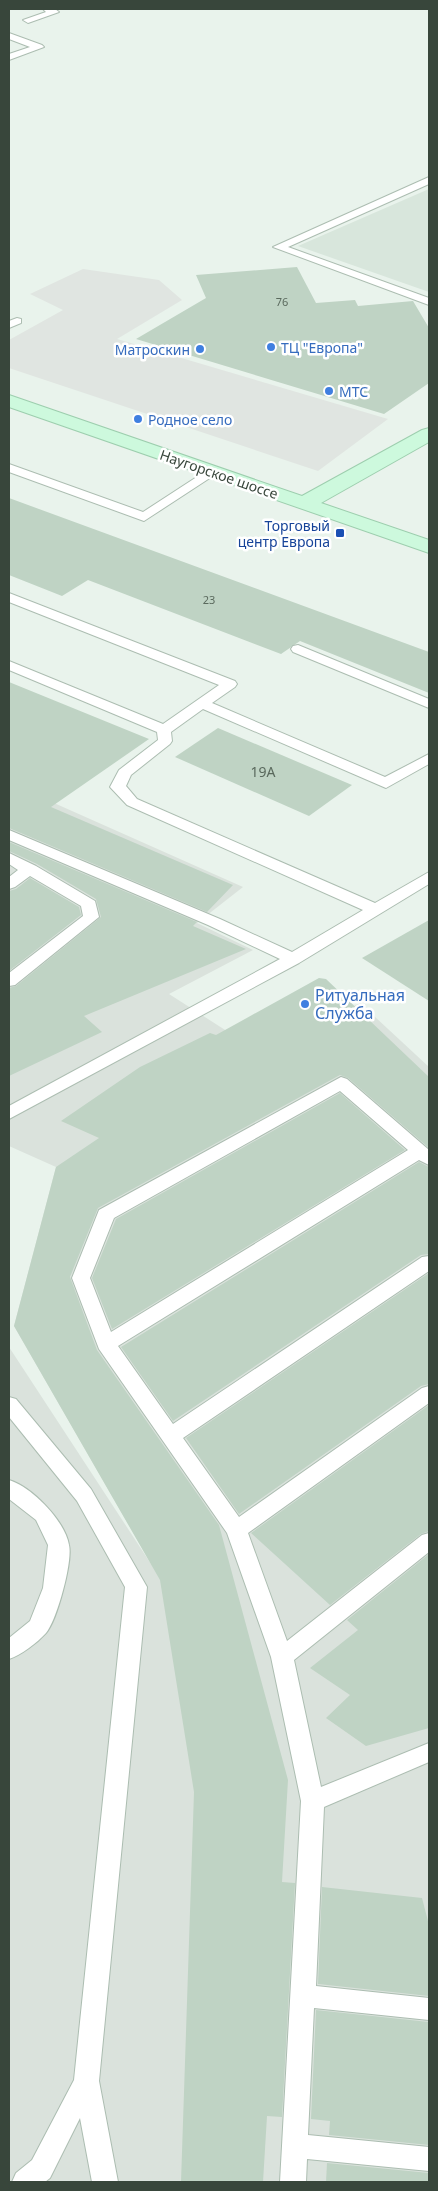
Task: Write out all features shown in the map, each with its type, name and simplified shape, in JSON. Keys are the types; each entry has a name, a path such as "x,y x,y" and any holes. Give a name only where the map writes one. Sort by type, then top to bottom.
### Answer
{"main road":[{"name":"Наугорское шоссе","path":"9,401 429,547"},
{"path":"305,504 429,434"}],"lane":[{"path":"28,20 55,12 47,9"},
{"path":"9,36 39,47 9,57"},
{"path":"429,180 278,247 429,302"},
{"path":"9,318 17,322 9,325"},
{"path":"9,468 144,517 213,472"},
{"path":"9,596 230,684 164,730"},
{"path":"298,649 429,704"},
{"path":"9,665 164,730"},
{"path":"203,704 386,784 429,758"},
{"path":"164,730 165,741 124,773 118,787 132,802 377,910"},
{"path":"9,834 214,922 293,959"},
{"path":"9,858 89,904 91,918 9,981"},
{"path":"9,884 30,869"},
{"path":"9,1113 293,959 429,877"},
{"path":"106,1344 425,1155 341,1083 106,1214 81,1278 106,1344 237,1530 282,1657 314,1801 297,2146 293,2182"},
{"path":"171,1436 429,1262"},
{"path":"237,1530 429,1393"},
{"path":"9,1404 84,1495 136,1587 86,2082 105,2182"},
{"path":"9,1488 44,1515 59,1545 54,1588 40,1626 9,1650"},
{"path":"282,1657 429,1541"},
{"path":"314,1801 429,1752"},
{"path":"304,1996 429,2009"},
{"path":"25,2182 41,2169 86,2082"},
{"path":"297,2146 429,2159"}],"shaded area":[{"path":"429,189 429,292 298,246"},
{"path":"83,269 159,280 182,300 117,339 388,419 318,471 9,368 9,340 63,310 30,294"},
{"path":"9,783 243,887 197,923 253,950 169,994 261,1053 360,1003 429,1067 429,2182 9,2182 9,1347 153,1567 14,1326 56,1167 9,1146"}],"building":[{"name":"ТЦ \"Европа\"","path":"297,267 316,303 355,300 358,306 413,301 429,328 429,383 384,414 136,339 206,298 196,275"},
{"path":"9,498 429,652 429,693 300,641 281,654 88,580 62,596 9,575"},
{"path":"9,682 149,739 51,807 233,885 207,912 9,828"},
{"path":"218,728 352,785 309,816 175,757"},
{"path":"9,842 197,922 193,926 246,949 84,1016 102,1032 9,1076 9,988 16,986 101,917 96,899 37,864 9,851"},
{"path":"30,878 79,907 81,915 9,971 9,891 16,889"},
{"path":"429,920 429,1001 362,958"},
{"path":"319,978 326,979 429,1077 429,1148 348,1078 340,1075 98,1208 70,1277 97,1350 219,1525 288,1780 282,1882 295,1883 282,2117 267,2116 263,2182 181,2182 194,1792 160,1580 14,1326 56,1167 99,1138 61,1121 140,1067 210,1033 216,1035"},
{"path":"340,1093 405,1150 112,1329 92,1278 116,1219"},
{"path":"419,1162 429,1167 429,1254 421,1255 173,1421 121,1347"},
{"path":"429,1273 429,1384 421,1386 239,1514 186,1438"},
{"path":"429,1405 429,1531 421,1534 330,1605 251,1533"},
{"path":"429,1554 429,1728 366,1746 326,1718 350,1695 310,1668 358,1630 347,1620"},
{"path":"322,1887 422,1898 429,1925 429,1996 318,1984"},
{"path":"316,2010 429,2022 429,2145 329,2135 330,2121 311,2119"},
{"path":"327,2163 429,2173 429,2182 326,2182"}],"place":[{"name":"ТЦ \"Европа\"","path":"271,347"},
{"name":"Матроскин","path":"200,349"},
{"name":"МТС","path":"329,391"},
{"name":"Родное село","path":"138,419"},
{"name":"Торговый центр Европа","path":"340,533"},
{"name":"Ритуальная Служба","path":"305,1004"}]}
